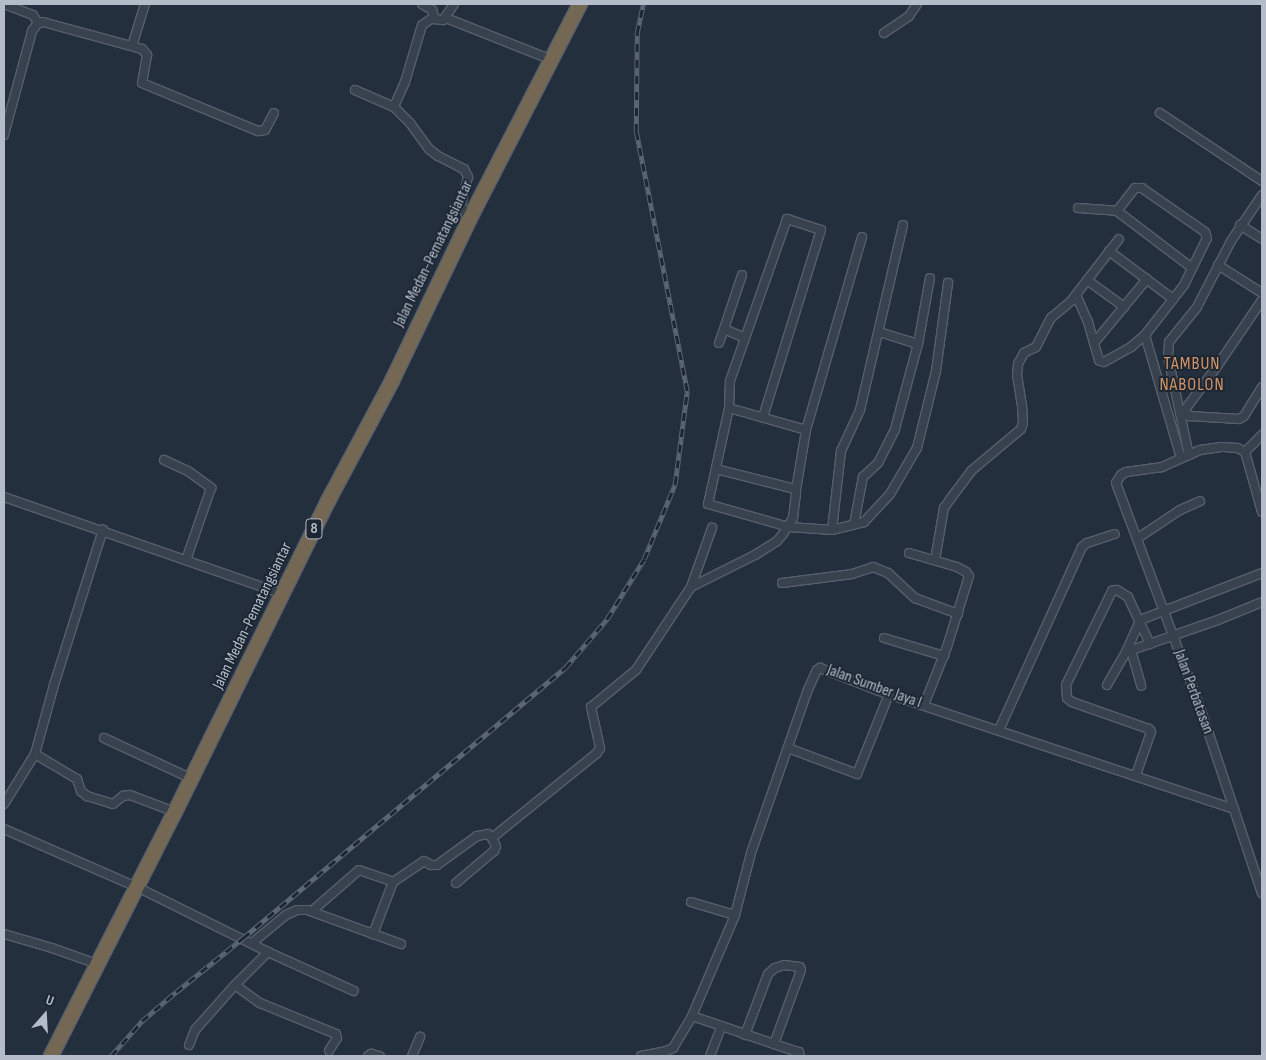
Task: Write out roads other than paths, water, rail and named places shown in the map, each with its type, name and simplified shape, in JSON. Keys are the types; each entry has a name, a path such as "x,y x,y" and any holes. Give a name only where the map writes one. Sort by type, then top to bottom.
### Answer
{"highway":[{"name":"Jalan Medan-Pematangsiantar","path":"51,1056 192,779 328,501 392,381 469,220 580,4"}],"street":[{"path":"4,4 33,14 38,23"},
{"path":"132,46 145,4"},
{"path":"422,4 432,10 434,14 433,19"},
{"path":"446,18 454,4"},
{"path":"884,33 909,16 917,4"},
{"path":"394,107 405,82 422,25 433,19 443,20 446,18 552,60"},
{"path":"4,135 32,30 38,23 43,22 142,49 147,55 141,81 145,85 258,131 265,130 274,113"},
{"path":"355,90 394,107 410,123 429,149 464,169 468,177 461,205 469,220"},
{"path":"1160,113 1262,181"},
{"path":"1076,295 1099,360 1104,362 1131,347 1145,335 1173,299 1192,268 1207,238 1205,232 1142,188 1135,188 1117,211"},
{"path":"1189,455 1168,348 1169,342 1196,307 1240,225 1262,195"},
{"path":"1078,208 1111,209 1117,211 1192,268"},
{"path":"763,418 821,230 787,219 730,381 729,408 708,504 789,526 832,530 864,522 890,494 917,448 936,371 948,283"},
{"path":"832,530 841,451 860,410 904,225"},
{"path":"1240,225 1262,239"},
{"path":"691,587 770,545 789,526 793,518 806,430 862,237"},
{"path":"934,560 944,508 971,471 1020,429 1023,423 1017,376 1018,364 1024,352 1036,347 1051,318 1076,295 1118,239"},
{"path":"1109,251 1173,299"},
{"path":"1218,265 1262,293"},
{"path":"719,343 742,275"},
{"path":"854,524 863,477 878,463 895,429 918,344 930,278"},
{"path":"1087,280 1124,307"},
{"path":"1094,343 1147,280"},
{"path":"1182,413 1262,300"},
{"path":"724,329 745,338"},
{"path":"879,332 918,344"},
{"path":"1145,335 1181,458 1200,450 1221,447 1237,448 1245,452 1262,512"},
{"path":"1182,413 1189,416 1239,419 1244,416 1262,387"},
{"path":"729,408 806,430"},
{"path":"1245,452 1262,435"},
{"name":"Jalan Perbatasan","path":"1181,458 1162,467 1126,472 1117,479 1118,492 1138,538 1172,636 1201,710 1262,893"},
{"path":"164,460 188,471 211,488 186,560"},
{"path":"716,469 793,487 796,490"},
{"path":"4,498 103,530 283,594"},
{"path":"1138,538 1180,510 1200,501"},
{"path":"492,838 598,752 600,748 591,707 636,670 691,587 712,528"},
{"path":"4,804 35,754 54,686 103,530"},
{"path":"999,730 1082,547 1087,543 1115,534"},
{"path":"909,553 957,567 968,576 944,656 924,705"},
{"path":"782,583 852,574 873,567 888,573 921,601 958,614"},
{"path":"1107,685 1129,651 1140,620 1262,573"},
{"path":"1136,776 1151,737 1148,729 1072,702 1067,698 1065,691 1070,675 1112,591 1117,590 1128,597 1150,644"},
{"path":"1129,651 1262,602"},
{"path":"884,638 944,656"},
{"path":"1129,651 1141,686"},
{"name":"Jalan Sumber Jaya I","path":"641,1056 652,1055 673,1048 692,1016 735,915 751,853 807,692 817,670 820,668 888,694 1234,809"},
{"path":"788,748 857,774 872,741 888,694"},
{"path":"104,738 192,779"},
{"path":"35,754 77,779 81,791 87,796 113,804 123,796 130,794 175,812"},
{"path":"4,829 137,888 268,952 354,991"},
{"path":"373,934 393,882 424,861 431,865 437,865 477,836 488,834 496,846 494,851 456,883"},
{"path":"312,911 357,870 393,882"},
{"path":"691,902 735,915"},
{"path":"252,943 286,915 297,910 312,911 401,944"},
{"path":"4,934 97,964"},
{"path":"189,1045 194,1030 268,952"},
{"path":"745,1035 768,974 784,965 800,967 801,970 774,1044"},
{"path":"235,985 260,1003 336,1034 337,1038 329,1051"},
{"path":"692,1016 799,1052 800,1056"},
{"path":"710,1056 720,1027"},
{"path":"412,1056 420,1037"},
{"path":"368,1056 370,1054 380,1056"}],"railway":[{"path":"111,1056 142,1021 565,668 607,619 644,559 675,484 687,391 636,132 637,33 643,4"}],"district":[{"name":"TAMBUN NABOLON","path":"1192,375"}]}
